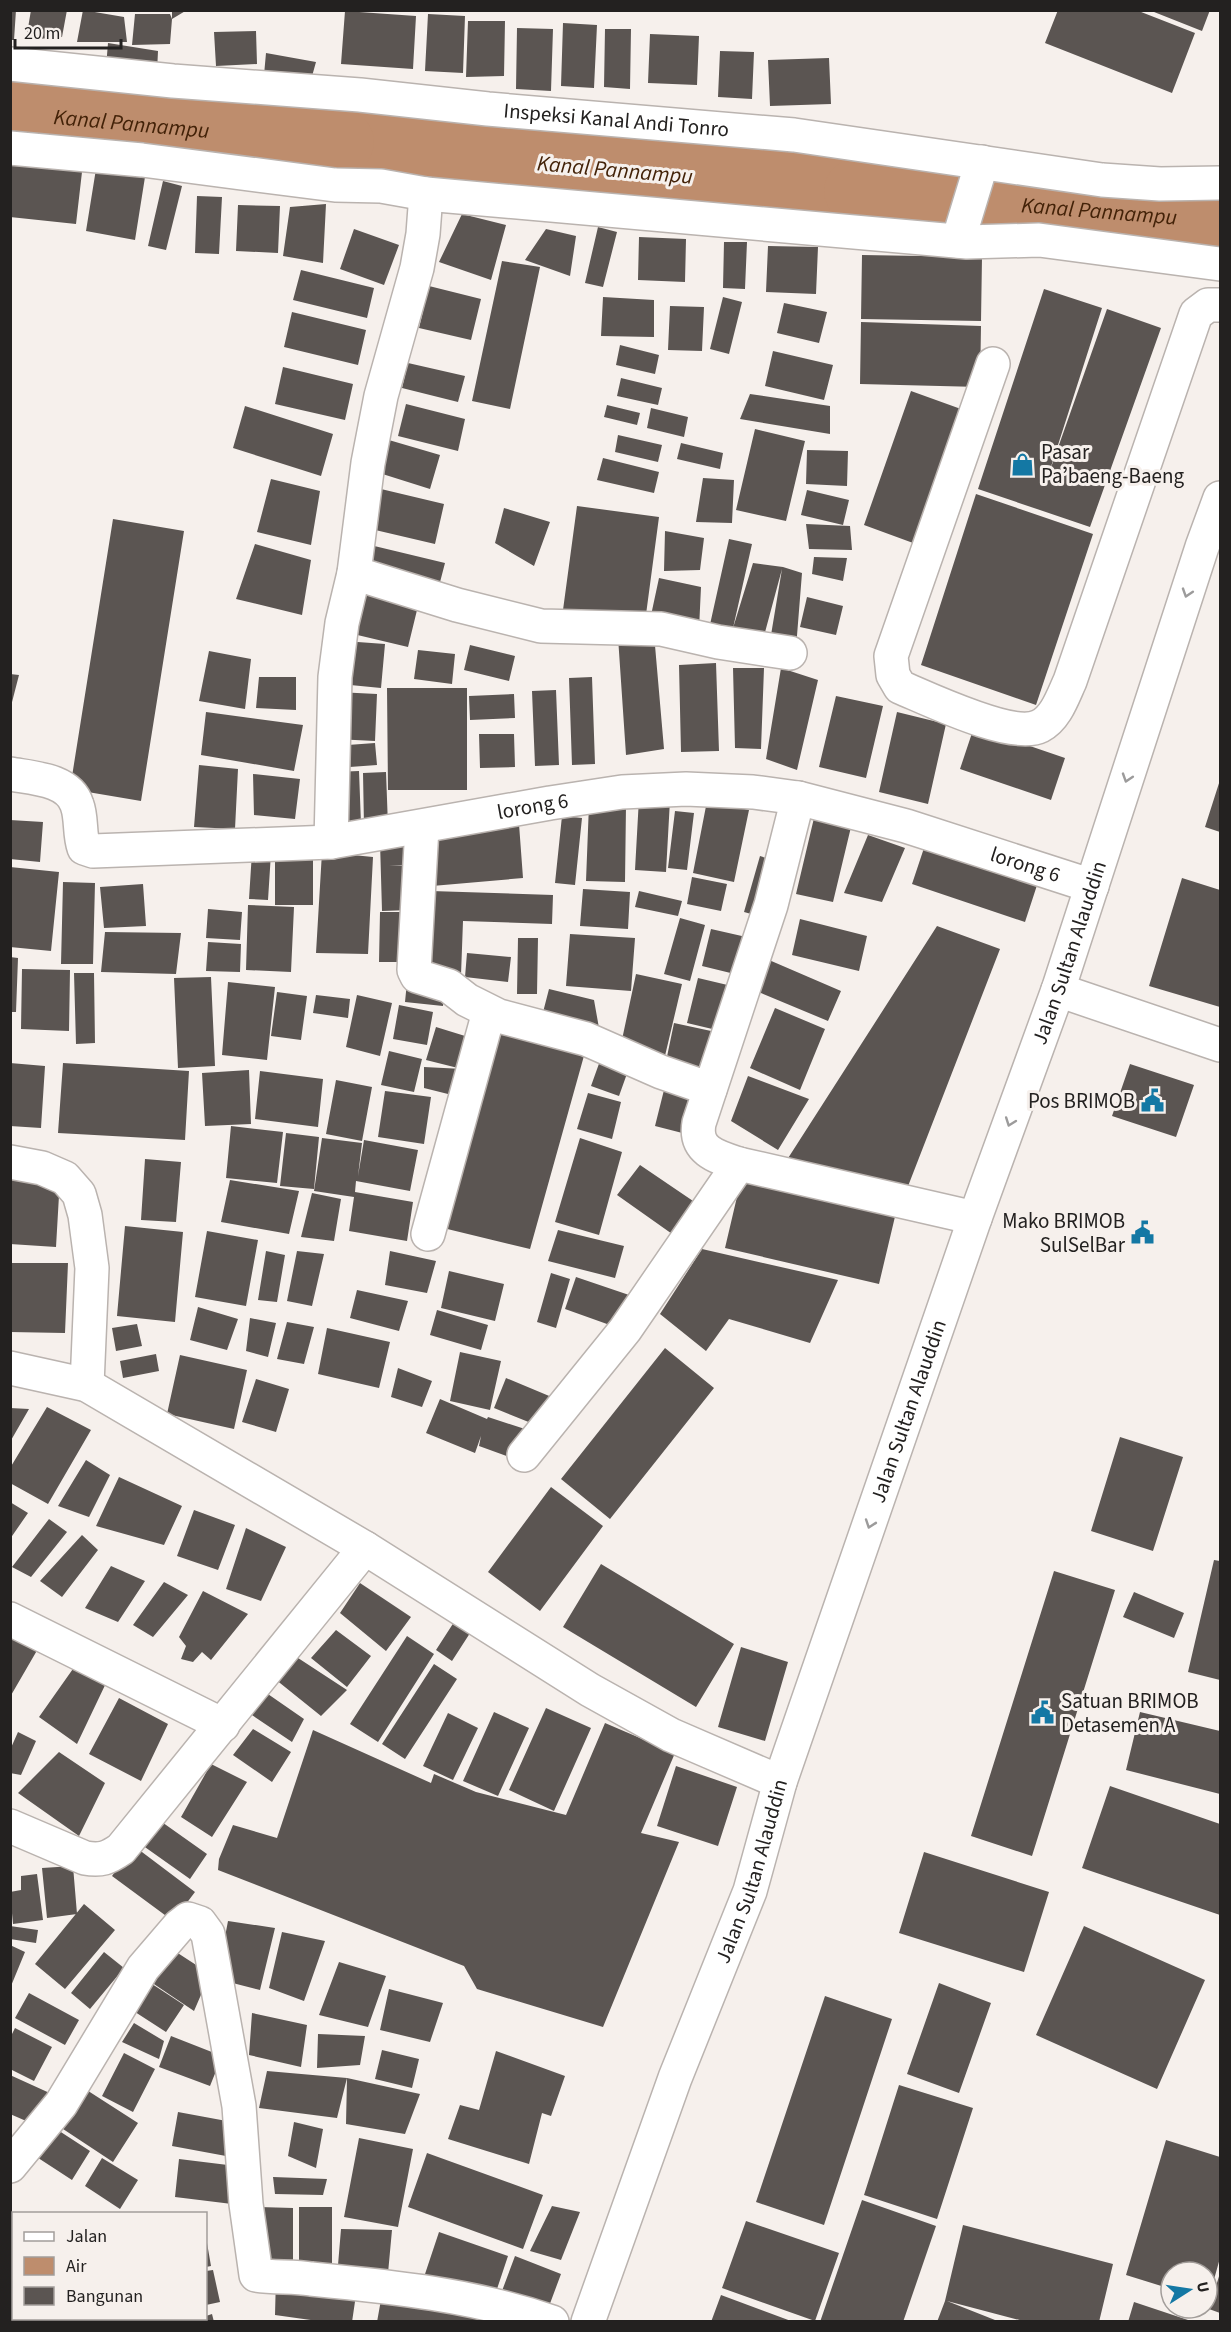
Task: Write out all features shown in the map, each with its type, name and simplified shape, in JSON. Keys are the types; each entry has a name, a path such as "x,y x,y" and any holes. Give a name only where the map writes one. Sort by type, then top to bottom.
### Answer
{"street":[{"name":"Inspeksi Kanal Andi Tonro","path":"10,64 173,81 740,129 794,135 980,168 1102,180 1160,184 1221,183"},
{"path":"10,148 142,160 335,185 391,188 426,194 962,231"},
{"path":"980,168 962,231 967,242 1039,240 1221,264"},
{"path":"331,843 335,678 342,623 354,573 368,463 381,396 417,268 423,234 426,194"},
{"path":"993,364 891,657 891,668 900,687 1004,728 1025,731 1041,726 1053,716 1070,681 1196,314 1208,305 1221,305"},
{"name":"Jalan Sultan Alauddin","path":"588,2322 675,2078 750,1891 780,1782 975,1218 1058,990 1092,886 1211,550 1221,498"},
{"path":"354,573 457,605 541,626 661,629 718,642 790,653"},
{"name":"lorong 6","path":"10,774 51,782 67,789 77,803 84,848 93,851 331,843 550,802 622,792 686,789 753,792 798,798 906,826 1092,886"},
{"path":"798,798 771,904 699,1123 700,1141 712,1156 739,1164 975,1218"},
{"path":"422,827 414,970 417,976 449,986 489,1012 586,1039 661,1072 710,1089"},
{"path":"1058,990 1221,1045"},
{"path":"428,1234 489,1012"},
{"path":"10,1162 42,1168 65,1178 79,1194 85,1215 92,1268 87,1385"},
{"path":"524,1455 625,1330 739,1164"},
{"path":"10,1368 87,1385 364,1548 600,1695 671,1735 780,1782"},
{"path":"10,1826 86,1858 96,1860 108,1858 130,1840 364,1548"},
{"path":"10,1620 223,1725"},
{"path":"10,2166 61,2104 143,1968 179,1926 188,1919 200,1923 208,1934 239,2106 246,2204 256,2275 309,2278 462,2297 517,2310 552,2322"}],"water":[{"path":"11,75 250,96 242,161 11,139"},
{"path":"262,97 957,164 936,218 889,219 343,171 299,161 255,160 254,145"},
{"path":"988,171 1178,198 1220,201 1220,238 1077,225 973,221"}],"building":[{"path":"10,10 16,10 14,40 10,40"},
{"path":"31,10 67,10 62,37 26,40"},
{"path":"83,10 124,17 127,42 77,42"},
{"path":"172,10 187,10 172,19"},
{"path":"1058,10 1136,10 1195,33 1172,93 1045,43"},
{"path":"1149,10 1210,10 1202,31"},
{"path":"345,11 416,16 413,69 341,64"},
{"path":"135,14 170,14 172,19 170,44 132,45"},
{"path":"428,14 465,16 463,73 425,71"},
{"path":"468,21 505,21 504,76 466,77"},
{"path":"563,23 597,25 594,88 561,86"},
{"path":"517,28 553,29 551,91 516,89"},
{"path":"605,29 631,29 630,89 604,87"},
{"path":"256,31 257,64 216,66 214,32"},
{"path":"650,34 699,36 697,85 648,83"},
{"path":"108,43 158,51 157,72 106,67"},
{"path":"720,51 754,52 752,99 718,97"},
{"path":"266,53 316,62 309,87 264,75"},
{"path":"829,58 831,104 770,106 768,60"},
{"path":"10,165 82,172 76,224 10,217"},
{"path":"96,169 145,177 135,240 86,231"},
{"path":"163,181 182,186 166,250 148,246"},
{"path":"197,196 222,197 219,254 195,253"},
{"path":"326,204 323,263 283,256 290,207"},
{"path":"238,205 280,206 278,253 236,251"},
{"path":"462,214 506,225 491,280 439,262"},
{"path":"598,227 617,232 603,287 585,283"},
{"path":"354,229 399,245 384,285 340,269"},
{"path":"546,229 576,236 570,276 525,260"},
{"path":"639,237 686,239 685,282 638,280"},
{"path":"724,242 747,242 745,289 723,288"},
{"path":"768,246 818,247 816,294 766,292"},
{"path":"862,255 982,257 981,321 861,319"},
{"path":"502,261 540,267 510,409 472,401"},
{"path":"301,270 374,288 367,318 293,300"},
{"path":"429,286 481,299 471,340 419,328"},
{"path":"1044,289 1102,308 1048,476 1107,309 1161,328 1090,527 978,489"},
{"path":"603,297 654,300 654,337 601,336"},
{"path":"723,297 742,302 729,354 710,349"},
{"path":"784,303 827,312 819,343 777,333"},
{"path":"670,306 704,307 702,351 668,350"},
{"path":"292,312 366,330 358,365 284,347"},
{"path":"861,322 981,326 980,387 860,384"},
{"path":"620,345 659,355 655,374 616,365"},
{"path":"773,351 833,365 824,400 765,386"},
{"path":"408,363 465,376 458,402 402,388"},
{"path":"283,367 353,384 345,420 275,404"},
{"path":"621,378 662,388 658,405 617,396"},
{"path":"911,391 972,413 924,547 864,525"},
{"path":"750,394 830,406 830,434 740,419"},
{"path":"406,404 465,419 458,451 398,436"},
{"path":"607,405 640,413 637,425 604,417"},
{"path":"245,406 333,434 321,476 233,448"},
{"path":"651,408 688,417 684,437 647,428"},
{"path":"755,429 805,441 786,521 736,510"},
{"path":"618,435 662,445 658,462 615,452"},
{"path":"382,438 440,455 430,489 373,471"},
{"path":"681,443 723,453 720,469 677,459"},
{"path":"807,450 848,451 847,486 806,484"},
{"path":"603,458 659,472 654,493 597,480"},
{"path":"703,478 734,480 732,523 696,522"},
{"path":"271,479 320,491 311,545 257,532"},
{"path":"381,489 444,504 435,544 371,529"},
{"path":"807,490 849,500 843,525 801,515"},
{"path":"976,494 1093,534 1036,705 921,665"},
{"path":"577,506 659,517 645,622 563,610"},
{"path":"504,508 550,522 534,566 495,543"},
{"path":"113,519 184,531 141,801 70,789"},
{"path":"806,524 850,526 852,550 809,549"},
{"path":"665,531 704,538 700,570 664,571"},
{"path":"729,539 752,544 733,628 753,563 783,567 802,573 796,648 770,641 782,569 764,636 709,629"},
{"path":"255,544 311,560 302,615 236,599"},
{"path":"366,544 445,563 439,586 360,567"},
{"path":"814,557 847,558 843,581 812,574"},
{"path":"659,578 701,587 699,629 650,620"},
{"path":"359,592 418,606 408,647 349,633"},
{"path":"807,597 843,606 836,635 800,627"},
{"path":"654,634 664,749 626,755 618,637"},
{"path":"344,641 385,644 381,688 340,684"},
{"path":"470,645 515,656 509,681 464,670"},
{"path":"418,650 455,654 452,684 414,679"},
{"path":"209,651 251,659 245,709 199,701"},
{"path":"716,663 719,751 681,752 679,665"},
{"path":"733,668 764,668 761,749 735,748"},
{"path":"781,668 818,680 797,770 766,759"},
{"path":"10,674 19,675 11,706 10,706"},
{"path":"259,677 296,677 296,710 256,708"},
{"path":"592,677 595,764 572,765 569,678"},
{"path":"387,688 467,688 467,790 388,790"},
{"path":"556,690 559,765 535,766 532,691"},
{"path":"337,692 377,694 375,741 335,739"},
{"path":"514,694 515,718 470,720 469,696"},
{"path":"836,696 883,706 866,778 819,767"},
{"path":"206,712 303,725 294,771 201,755"},
{"path":"897,712 946,724 928,804 879,792"},
{"path":"974,727 1065,758 1051,800 960,769"},
{"path":"479,734 514,734 515,767 480,768"},
{"path":"375,743 377,765 336,768 334,746"},
{"path":"199,765 238,769 235,829 194,827"},
{"path":"359,771 361,824 337,825 335,772"},
{"path":"386,772 388,826 364,826 363,773"},
{"path":"253,774 300,779 295,819 254,815"},
{"path":"1220,780 1220,832 1205,827"},
{"path":"639,798 670,800 666,872 635,870"},
{"path":"707,801 749,810 734,882 693,873"},
{"path":"589,804 626,805 625,882 586,881"},
{"path":"675,811 694,813 687,870 668,868"},
{"path":"562,816 582,818 575,885 555,883"},
{"path":"814,818 851,827 833,902 796,894"},
{"path":"10,820 43,822 40,862 10,859"},
{"path":"519,824 523,878 432,886 427,832"},
{"path":"868,835 905,848 882,902 844,893"},
{"path":"927,839 1040,876 1025,922 912,884"},
{"path":"415,840 416,865 389,866 409,866 410,910 382,911 380,842"},
{"path":"275,848 313,849 313,905 275,905"},
{"path":"252,852 271,853 268,900 249,899"},
{"path":"322,852 373,857 368,954 316,953"},
{"path":"760,856 779,862 762,917 744,912"},
{"path":"10,867 59,872 51,951 10,947"},
{"path":"692,877 727,884 721,911 687,904"},
{"path":"1182,878 1220,890 1220,1007 1149,986"},
{"path":"63,882 95,883 93,964 61,964"},
{"path":"143,884 146,926 104,928 100,887"},
{"path":"583,889 630,892 628,929 580,926"},
{"path":"431,891 553,895 552,924 463,921 461,975 427,975"},
{"path":"639,891 682,901 678,916 635,907"},
{"path":"248,905 294,907 291,972 246,970"},
{"path":"208,909 242,912 240,940 206,938"},
{"path":"380,912 407,912 407,962 379,962"},
{"path":"680,918 705,925 690,981 664,974"},
{"path":"800,919 867,936 859,971 792,955"},
{"path":"937,926 1000,949 905,1194 783,1166"},
{"path":"711,929 755,939 747,977 702,966"},
{"path":"105,932 181,933 176,974 101,972"},
{"path":"570,934 635,938 631,991 566,986"},
{"path":"518,938 538,938 537,994 517,994"},
{"path":"208,942 241,944 240,972 206,971"},
{"path":"467,953 511,957 508,982 465,977"},
{"path":"10,957 18,958 16,1012 10,1012"},
{"path":"769,960 841,991 828,1021 756,991"},
{"path":"22,969 70,970 69,1031 21,1029"},
{"path":"74,973 94,973 95,1043 76,1044"},
{"path":"636,974 682,984 664,1060 620,1049"},
{"path":"211,977 215,1066 178,1068 174,978"},
{"path":"698,978 736,987 725,1032 687,1023"},
{"path":"228,982 275,987 267,1060 222,1055"},
{"path":"407,982 444,985 443,1006 405,1002"},
{"path":"549,989 594,1000 599,1028 541,1020"},
{"path":"277,992 307,996 301,1040 271,1036"},
{"path":"316,995 350,999 348,1018 313,1013"},
{"path":"357,995 392,1003 380,1056 346,1047"},
{"path":"399,1005 433,1012 427,1045 393,1039"},
{"path":"775,1008 825,1029 800,1090 750,1068"},
{"path":"490,1023 587,1045 530,1249 435,1226"},
{"path":"674,1023 725,1034 709,1080 664,1071"},
{"path":"436,1027 478,1040 470,1071 426,1060"},
{"path":"389,1051 422,1059 414,1092 381,1085"},
{"path":"601,1058 629,1068 619,1096 591,1086"},
{"path":"10,1063 45,1066 41,1128 10,1126"},
{"path":"63,1063 189,1071 185,1140 58,1133"},
{"name":"Pos BRIMOB","path":"1130,1064 1194,1085 1176,1137 1112,1116"},
{"path":"424,1067 463,1069 456,1096 424,1088"},
{"path":"249,1070 251,1124 205,1126 202,1073"},
{"path":"260,1071 323,1079 318,1127 255,1119"},
{"path":"748,1076 809,1099 778,1150 731,1121"},
{"path":"336,1080 372,1087 362,1141 326,1134"},
{"path":"665,1086 704,1096 694,1136 655,1126"},
{"path":"385,1091 431,1097 424,1144 378,1137"},
{"path":"588,1093 621,1102 612,1139 577,1129"},
{"path":"231,1126 283,1132 277,1183 226,1178"},
{"path":"286,1133 319,1137 314,1189 280,1186"},
{"path":"322,1138 362,1143 358,1176 364,1140 418,1150 410,1191 356,1181 355,1192 413,1202 407,1241 349,1231 354,1197 314,1191"},
{"path":"580,1138 622,1152 599,1235 555,1222"},
{"path":"145,1159 181,1162 176,1222 141,1220"},
{"path":"640,1165 696,1203 675,1236 617,1195"},
{"path":"744,1167 898,1204 879,1284 725,1248"},
{"path":"10,1176 60,1178 56,1247 10,1244"},
{"path":"230,1180 299,1191 289,1234 221,1222"},
{"path":"312,1193 341,1199 334,1241 301,1237"},
{"path":"125,1226 183,1232 175,1322 117,1316"},
{"path":"558,1230 624,1246 615,1278 548,1261"},
{"path":"207,1231 258,1240 246,1306 195,1297"},
{"path":"702,1249 838,1280 810,1343 729,1319 706,1351 660,1314"},
{"path":"266,1251 285,1255 277,1302 258,1300"},
{"path":"297,1251 324,1254 312,1306 287,1301"},
{"path":"390,1251 436,1261 427,1293 385,1285"},
{"path":"10,1263 68,1263 65,1333 10,1332"},
{"path":"449,1271 504,1284 495,1321 441,1308"},
{"path":"551,1273 570,1279 556,1328 537,1322"},
{"path":"576,1277 632,1296 621,1329 565,1309"},
{"path":"357,1290 408,1301 399,1331 350,1318"},
{"path":"198,1307 238,1319 227,1350 190,1340"},
{"path":"437,1310 488,1325 481,1350 430,1335"},
{"path":"250,1318 276,1323 268,1357 246,1351"},
{"path":"287,1322 314,1327 304,1364 277,1359"},
{"path":"137,1324 142,1346 116,1351 112,1328"},
{"path":"327,1328 390,1342 379,1388 318,1374"},
{"path":"665,1348 714,1388 610,1519 561,1479"},
{"path":"460,1352 501,1361 490,1410 450,1401"},
{"path":"156,1354 159,1371 123,1378 120,1361"},
{"path":"180,1355 247,1370 234,1429 167,1414"},
{"path":"398,1368 432,1381 422,1407 391,1397"},
{"path":"506,1378 554,1398 541,1427 494,1408"},
{"path":"256,1379 289,1389 276,1432 242,1422"},
{"path":"440,1399 487,1419 488,1417 528,1430 518,1460 479,1446 481,1436 475,1453 426,1433"},
{"path":"47,1407 91,1430 48,1504 10,1483 10,1468"},
{"path":"10,1408 29,1409 10,1442"},
{"path":"1120,1437 1183,1457 1153,1551 1091,1531"},
{"path":"86,1460 110,1475 89,1517 58,1506"},
{"path":"119,1477 182,1506 164,1545 96,1526"},
{"path":"551,1487 603,1526 540,1611 488,1572"},
{"path":"10,1502 28,1513 10,1539"},
{"path":"194,1510 235,1525 218,1570 177,1556"},
{"path":"49,1519 67,1532 31,1577 12,1567"},
{"path":"246,1528 286,1547 261,1601 226,1589"},
{"path":"82,1535 98,1550 62,1597 40,1581"},
{"path":"1214,1560 1220,1561 1220,1680 1188,1672"},
{"path":"601,1564 734,1644 696,1707 563,1627"},
{"path":"111,1566 145,1581 118,1622 85,1608"},
{"name":"Satuan BRIMOB Detasemen A","path":"1054,1571 1115,1590 1032,1856 971,1836"},
{"path":"164,1582 188,1595 153,1637 133,1625"},
{"path":"360,1583 411,1617 386,1651 340,1613"},
{"path":"203,1591 248,1614 211,1660 202,1652 193,1662 181,1659 186,1646 179,1637"},
{"path":"1134,1592 1184,1613 1174,1638 1123,1617"},
{"path":"456,1619 472,1630 452,1661 436,1650"},
{"path":"336,1630 371,1656 347,1687 311,1658"},
{"path":"10,1631 39,1647 10,1697"},
{"path":"407,1636 434,1654 378,1742 350,1724"},
{"path":"741,1647 788,1662 765,1741 718,1727"},
{"path":"295,1656 347,1690 321,1716 275,1679"},
{"path":"434,1664 457,1679 405,1759 382,1744"},
{"path":"75,1666 107,1681 77,1744 39,1717"},
{"path":"265,1692 304,1719 292,1742 246,1711"},
{"path":"119,1698 168,1724 141,1781 89,1754"},
{"path":"546,1708 591,1728 554,1811 509,1790"},
{"path":"494,1712 529,1728 498,1796 463,1781"},
{"path":"1140,1712 1220,1731 1220,1794 1126,1770"},
{"path":"448,1713 478,1728 453,1780 423,1766"},
{"path":"605,1723 675,1753 641,1833 679,1842 603,2027 477,1989 464,1966 218,1870 219,1859 233,1825 277,1838 313,1730 431,1783 434,1774 476,1792 566,1815"},
{"path":"253,1729 291,1752 272,1782 233,1755"},
{"path":"18,1732 36,1741 21,1775 10,1773 10,1750"},
{"path":"59,1752 105,1783 79,1836 18,1793"},
{"path":"211,1764 247,1782 212,1837 181,1817"},
{"path":"676,1766 737,1787 718,1846 657,1826"},
{"path":"1110,1786 1220,1824 1220,1915 1082,1868"},
{"path":"159,1820 207,1854 190,1879 142,1845"},
{"path":"134,1846 195,1892 173,1921 112,1876"},
{"path":"924,1852 1049,1892 1024,1972 899,1933"},
{"path":"73,1866 77,1914 47,1918 42,1868"},
{"path":"37,1874 43,1920 13,1924 10,1892 21,1890 21,1876"},
{"path":"84,1904 115,1930 65,1989 35,1964"},
{"path":"228,1921 275,1928 260,1990 217,1979"},
{"path":"10,1926 38,1930 36,1943 10,1939"},
{"path":"1084,1926 1205,1980 1157,2089 1036,2035"},
{"path":"282,1932 325,1941 304,2001 269,1988"},
{"path":"10,1945 25,1952 11,1986 10,1986"},
{"path":"170,1948 210,1974 194,2011 148,1980"},
{"path":"104,1952 124,1968 90,2009 71,1993"},
{"path":"339,1962 386,1976 368,2027 319,2015"},
{"path":"149,1982 184,2005 166,2032 132,2010"},
{"path":"939,1983 991,2003 959,2093 907,2074"},
{"path":"389,1989 443,2003 430,2042 380,2030"},
{"path":"29,1993 79,2020 65,2045 15,2018"},
{"path":"825,1996 892,2019 824,2225 756,2202"},
{"path":"252,2013 307,2025 301,2067 249,2055"},
{"path":"134,2023 164,2041 159,2059 122,2042"},
{"path":"15,2028 52,2047 34,2081 10,2069 10,2038"},
{"path":"318,2034 365,2036 360,2065 317,2068"},
{"path":"171,2036 222,2056 210,2086 159,2067"},
{"path":"382,2050 419,2059 412,2088 375,2079"},
{"path":"496,2051 565,2076 551,2116 542,2113 529,2164 448,2139 460,2105 479,2110"},
{"path":"124,2053 155,2069 133,2112 102,2096"},
{"path":"267,2071 347,2078 337,2118 259,2108"},
{"path":"10,2075 54,2095 40,2127 10,2114"},
{"path":"347,2078 420,2094 405,2134 346,2124"},
{"path":"899,2085 973,2108 937,2219 864,2195"},
{"path":"82,2087 138,2123 113,2162 57,2125"},
{"path":"178,2112 232,2122 226,2156 172,2146"},
{"path":"294,2122 323,2129 316,2168 288,2156"},
{"path":"47,2123 90,2151 72,2180 29,2152"},
{"path":"359,2138 413,2149 398,2227 344,2217"},
{"path":"1166,2140 1220,2157 1219,2262 1159,2260 1159,2285 1126,2275"},
{"path":"427,2153 543,2195 523,2249 408,2207"},
{"path":"102,2158 138,2180 120,2209 85,2186"},
{"path":"179,2159 236,2166 232,2204 175,2197"},
{"path":"273,2177 327,2179 323,2195 275,2194"},
{"path":"862,2200 936,2226 903,2322 820,2322"},
{"path":"552,2206 580,2212 561,2260 530,2251"},
{"path":"259,2207 293,2208 293,2273 258,2273"},
{"path":"299,2207 332,2207 332,2275 299,2275"},
{"path":"746,2221 839,2253 815,2321 722,2288"},
{"path":"963,2225 1113,2264 1099,2322 1027,2322 947,2301 1000,2322 937,2322 945,2301"},
{"path":"341,2229 392,2230 387,2284 337,2277"},
{"path":"439,2232 508,2256 493,2301 424,2277"},
{"path":"207,2243 211,2266 207,2267"},
{"path":"515,2256 561,2274 545,2317 499,2299"},
{"path":"213,2270 220,2302 207,2305 207,2271"},
{"path":"1220,2273 1220,2313 1219,2313"},
{"path":"276,2277 357,2288 352,2322 325,2322 275,2315"},
{"path":"10,2282 12,2282 12,2320 27,2320 28,2322 10,2322"},
{"path":"382,2294 511,2322 377,2322"},
{"path":"721,2295 791,2321 791,2322 711,2322"},
{"path":"1134,2302 1159,2310 1159,2320 1191,2321 1191,2322 1128,2322"},
{"path":"212,2314 214,2322 187,2322 207,2320 207,2316"}],"waterway":[{"name":"Kanal Pannampu","path":"10,112 342,142"},
{"name":"Kanal Pannampu","path":"856,191 1220,220"}],"place":[{"name":"Pasar Paʼbaeng-Baeng","path":"1023,464"},
{"name":"Pos BRIMOB","path":"1153,1101"},
{"name":"Mako BRIMOB SulSelBar","path":"1143,1233"},
{"name":"Satuan BRIMOB Detasemen A","path":"1043,1713"}]}
